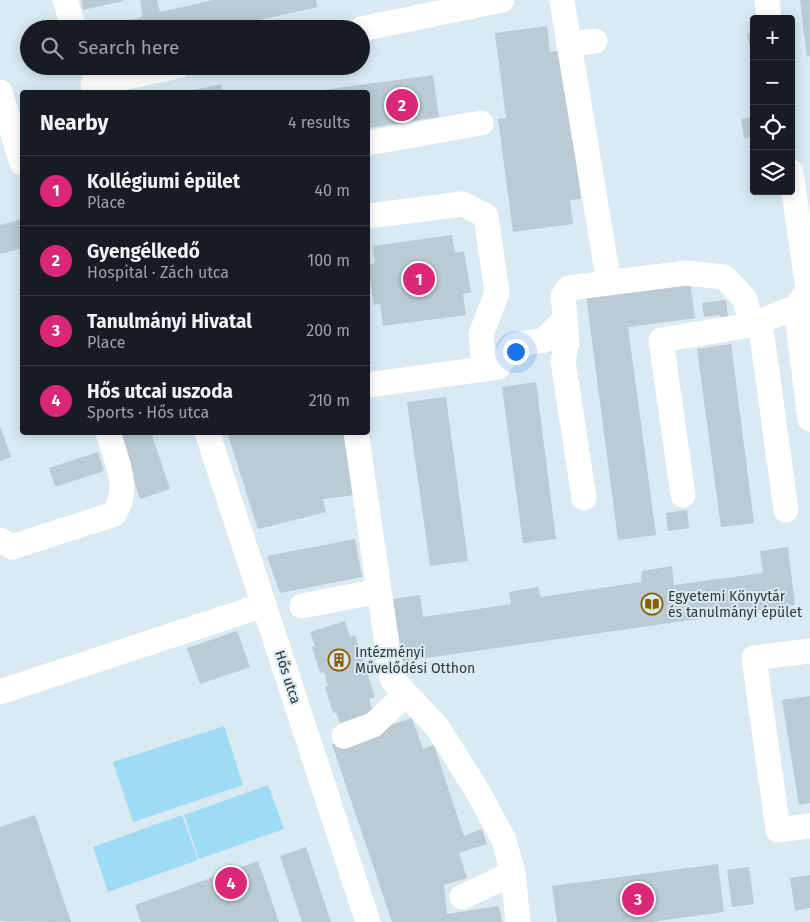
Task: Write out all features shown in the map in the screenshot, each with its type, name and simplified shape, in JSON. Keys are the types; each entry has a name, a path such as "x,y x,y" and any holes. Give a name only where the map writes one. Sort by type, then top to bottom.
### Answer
{"street":[{"path":"65,0 71,20"},
{"path":"562,0 608,241 609,283"},
{"path":"767,0 769,15"},
{"path":"370,27 489,1"},
{"path":"569,44 595,41"},
{"path":"92,81 126,75"},
{"path":"0,92 20,157"},
{"path":"370,142 481,123"},
{"path":"794,195 806,299 810,419"},
{"path":"370,216 463,204 486,216 497,293 482,334 484,369"},
{"path":"584,498 563,361 567,342 563,296 569,288 686,273 724,276 745,299 756,323 786,510"},
{"path":"684,495 661,340 756,323 806,299"},
{"path":"370,384 498,367 514,345 545,340 565,319"},
{"path":"0,540 12,547 114,514 121,503 123,492 121,475 109,435"},
{"name":"Hős utca","path":"208,435 368,922"},
{"path":"356,435 392,679 438,728 478,792 504,840 512,873 518,922"},
{"path":"302,606 379,591"},
{"path":"0,692 264,605"},
{"path":"810,650 754,658 778,830 810,826"},
{"path":"344,736 373,725 406,694"},
{"path":"462,897 512,873"}],"shaded area":[{"path":"224,726 243,785 133,822 113,762"},
{"path":"268,785 284,829 199,859 184,815"},
{"path":"182,815 198,860 108,892 93,847"}],"building":[{"path":"81,0 123,0 123,1 83,10"},
{"path":"140,0 157,0 160,12 213,0 316,0 318,7 259,20 130,20 143,17"},
{"path":"800,0 810,0 810,56 807,57"},
{"path":"547,26 550,52 562,50 581,199 570,200 573,224 513,232 498,119 506,118 495,33"},
{"path":"750,33 750,48 747,34"},
{"path":"433,75 439,117 370,128 370,90 323,90"},
{"path":"221,84 222,90 194,90"},
{"path":"750,118 750,137 744,138 741,119"},
{"path":"20,220 20,249 0,254 0,225"},
{"path":"452,235 455,253 464,251 471,292 463,294 466,315 383,326 380,304 374,305 370,278 370,264 375,263 373,246"},
{"path":"690,281 695,318 628,327 656,535 618,540 586,295"},
{"path":"726,300 728,317 721,318 720,315 704,317 702,303"},
{"path":"731,344 754,523 721,527 697,349"},
{"path":"536,382 556,539 523,543 502,387"},
{"path":"446,397 468,561 430,566 407,402"},
{"path":"0,426 11,457 0,461"},
{"path":"119,435 152,435 170,489 140,499"},
{"path":"228,435 345,435 355,495 323,499 326,512 258,529"},
{"path":"98,452 104,471 55,487 49,468"},
{"path":"687,510 689,528 668,531 666,513"},
{"path":"355,539 362,577 280,593 267,556"},
{"name":"Egyetemi Könyvtár és tanulmányi épület","path":"788,547 795,605 398,662 388,600 420,595 423,617 511,604 509,592 538,587 541,597 641,582 642,571 672,566 674,585 763,573 760,551"},
{"name":"Intézményi Művelődési Otthon","path":"345,621 350,637 355,635 375,697 369,699 373,712 340,723 336,712 333,713 325,687 328,686 324,672 320,673 312,647 315,646 310,632"},
{"path":"237,631 250,667 200,684 187,648"},
{"path":"810,696 810,803 799,805 782,700"},
{"path":"412,718 423,749 434,745 464,836 482,829 487,844 459,853 467,878 444,885 447,914 499,906 502,922 392,922 332,744"},
{"path":"35,815 71,922 0,921 0,827"},
{"path":"306,847 331,922 302,922 280,856"},
{"path":"258,861 279,922 141,922 135,905"},
{"path":"718,864 724,912 651,922 557,922 552,886"},
{"path":"749,867 754,904 732,907 727,870"},
{"path":"810,875 810,908 795,911 790,878"}],"place":[{"name":"Gyengélkedő","path":"402,105"},
{"name":"Kollégiumi épület","path":"419,279"},
{"name":"Egyetemi Könyvtár és tanulmányi épület","path":"652,604"},
{"name":"Intézményi Művelődési Otthon","path":"339,660"},
{"name":"Hős utcai uszoda","path":"231,883"},
{"name":"Tanulmányi Hivatal","path":"638,899"}]}
